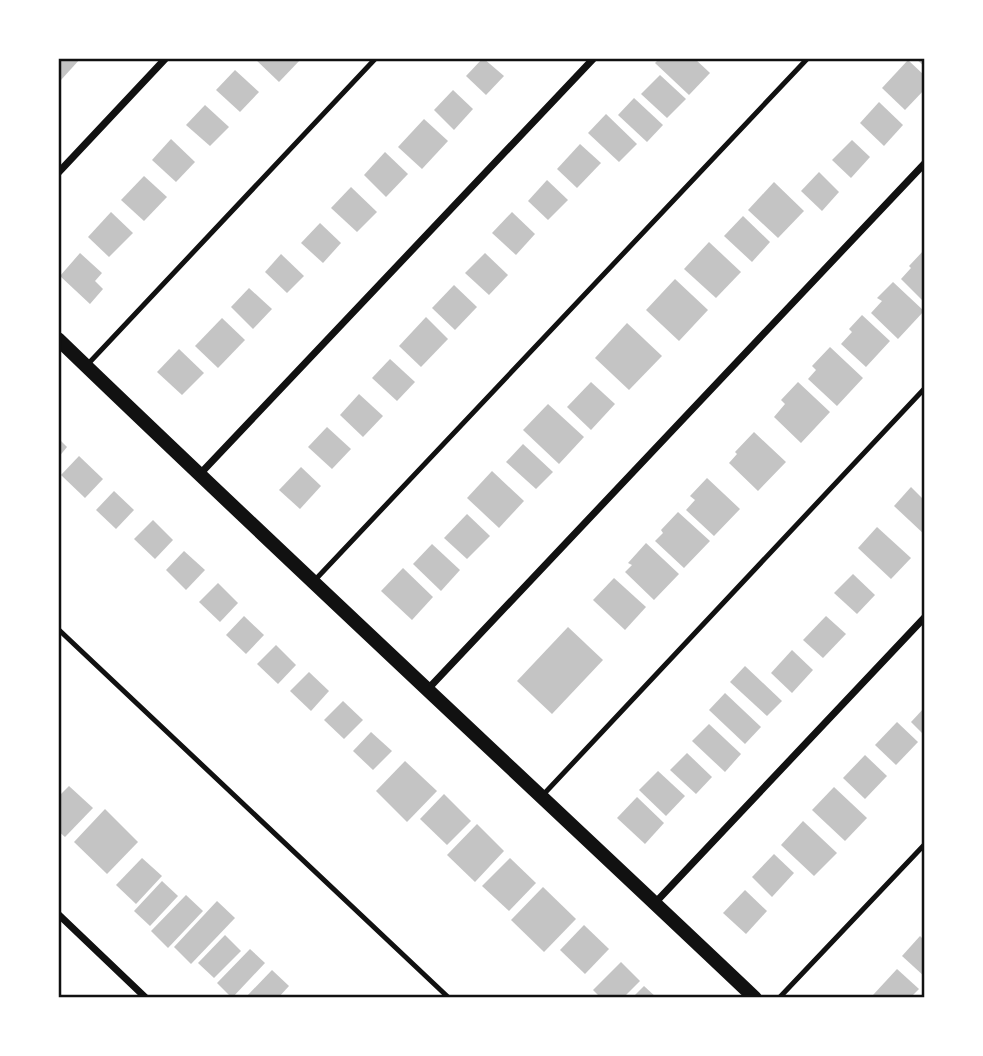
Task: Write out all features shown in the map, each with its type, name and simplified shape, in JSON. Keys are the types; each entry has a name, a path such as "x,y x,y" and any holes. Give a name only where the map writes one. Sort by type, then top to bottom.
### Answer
{"main road":[{"path":"58,339 313,583 755,998"}],"street":[{"path":"58,173 166,58"},
{"path":"200,474 594,58"},
{"path":"428,689 925,163"},
{"path":"655,903 925,617"},
{"path":"58,914 146,998"}],"lane":[{"path":"86,366 376,58"},
{"path":"313,583 808,58"},
{"path":"542,796 925,388"},
{"path":"58,629 449,998"},
{"path":"779,998 925,844"}],"building":[{"path":"58,58 81,58 61,80 58,78"},
{"path":"254,58 302,58 279,82"},
{"path":"483,58 504,76 486,95 466,76"},
{"path":"660,58 694,58 710,73 689,95 655,63"},
{"path":"915,58 925,58 925,67"},
{"path":"908,60 925,76 925,89 905,110 882,88"},
{"path":"235,70 259,92 240,112 216,90"},
{"path":"660,75 686,99 667,118 641,94"},
{"path":"453,90 473,109 454,130 434,110"},
{"path":"634,98 663,125 647,142 618,115"},
{"path":"879,102 903,125 884,146 860,123"},
{"path":"205,105 229,127 210,146 186,125"},
{"path":"606,114 637,144 619,162 588,133"},
{"path":"424,119 448,141 422,169 398,147"},
{"path":"171,139 195,162 176,182 152,160"},
{"path":"852,140 870,157 851,178 832,160"},
{"path":"580,144 601,163 577,188 557,169"},
{"path":"385,152 408,174 386,197 364,175"},
{"path":"819,172 839,192 822,211 801,191"},
{"path":"144,176 167,197 144,221 121,200"},
{"path":"547,180 568,200 548,220 528,201"},
{"path":"774,182 804,211 778,238 748,210"},
{"path":"351,187 377,212 357,232 331,208"},
{"path":"111,212 133,233 109,257 88,237"},
{"path":"512,212 535,234 516,255 492,233"},
{"path":"743,216 770,242 752,262 724,236"},
{"path":"320,223 341,243 323,263 301,243"},
{"path":"709,242 741,272 716,298 684,269"},
{"path":"925,251 925,303 901,279"},
{"path":"80,253 102,273 95,281 103,289 90,304 60,276"},
{"path":"485,253 508,275 489,295 465,273"},
{"path":"281,254 304,276 287,293 265,272"},
{"path":"675,279 708,310 679,341 646,310"},
{"path":"893,282 924,311 898,339 871,313 882,301 877,298"},
{"path":"454,285 477,307 455,330 432,308"},
{"path":"249,288 272,309 253,329 231,307"},
{"path":"862,315 890,341 866,367 841,344 852,332 849,329"},
{"path":"426,317 448,339 421,367 399,346"},
{"path":"222,318 245,340 218,368 195,346"},
{"path":"627,323 662,356 629,390 595,358"},
{"path":"830,347 863,378 837,406 808,379 816,370 812,366"},
{"path":"179,349 204,373 182,395 157,372"},
{"path":"390,359 415,382 397,401 372,378"},
{"path":"591,382 615,404 591,430 567,407"},
{"path":"798,382 830,412 801,443 774,417 785,404 781,400"},
{"path":"359,394 383,416 363,437 340,415"},
{"path":"548,404 584,437 559,464 523,430"},
{"path":"327,427 351,449 332,469 308,447"},
{"path":"754,432 786,462 758,491 729,463 737,454 735,452"},
{"path":"58,438 67,447 58,458"},
{"path":"523,444 553,472 536,489 506,462"},
{"path":"79,456 103,479 85,498 61,475"},
{"path":"301,467 321,486 300,509 279,490"},
{"path":"492,471 524,501 499,528 467,498"},
{"path":"707,478 740,509 714,536 686,510 695,500 690,496"},
{"path":"911,487 925,501 925,535 894,506"},
{"path":"114,491 134,510 116,529 96,510"},
{"path":"678,512 710,541 684,568 655,541 663,533 661,530"},
{"path":"467,514 490,536 467,559 444,538"},
{"path":"153,520 173,540 155,559 134,539"},
{"path":"877,527 911,558 891,579 858,548"},
{"path":"646,543 679,574 654,600 625,572 632,565 628,563"},
{"path":"432,544 460,570 441,591 413,564"},
{"path":"184,551 205,570 186,590 166,570"},
{"path":"403,568 433,597 412,620 381,591"},
{"path":"853,574 875,595 857,614 834,593"},
{"path":"614,578 646,607 625,630 593,600"},
{"path":"218,583 238,603 220,622 199,602"},
{"path":"244,616 264,635 246,654 226,635"},
{"path":"826,616 846,634 823,658 803,640"},
{"path":"568,627 603,660 552,714 517,681"},
{"path":"276,645 296,665 278,684 257,664"},
{"path":"792,650 813,670 792,693 771,673"},
{"path":"745,666 782,701 767,716 730,682"},
{"path":"309,672 329,691 311,711 290,691"},
{"path":"725,693 761,727 745,744 709,710"},
{"path":"343,701 363,720 344,739 324,720"},
{"path":"925,707 925,736 911,722"},
{"path":"897,722 918,742 896,765 875,745"},
{"path":"709,724 741,754 725,772 692,741"},
{"path":"371,732 392,751 373,770 353,751"},
{"path":"687,753 712,777 696,794 670,770"},
{"path":"865,755 887,776 865,799 843,778"},
{"path":"405,761 437,791 407,822 376,791"},
{"path":"658,771 685,796 666,816 639,790"},
{"path":"69,786 93,808 65,837 58,831 58,797"},
{"path":"834,787 867,818 845,841 812,810"},
{"path":"444,794 471,821 447,845 420,819"},
{"path":"637,797 664,823 645,844 617,818"},
{"path":"105,809 138,842 107,874 74,842"},
{"path":"803,821 837,853 814,876 781,845"},
{"path":"477,824 504,851 475,882 447,855"},
{"path":"774,854 794,873 772,897 752,877"},
{"path":"142,858 162,876 136,904 116,885"},
{"path":"510,858 536,883 509,911 482,886"},
{"path":"162,881 178,896 150,926 134,911"},
{"path":"543,887 576,919 544,952 511,920"},
{"path":"745,890 767,911 746,934 723,913"},
{"path":"186,895 203,911 168,948 151,931"},
{"path":"217,901 235,918 191,964 174,947"},
{"path":"584,925 609,949 585,974 560,950"},
{"path":"225,935 241,951 214,978 198,963"},
{"path":"920,936 925,941 925,977 902,956"},
{"path":"250,949 265,963 232,998 217,983"},
{"path":"621,962 640,981 623,998 601,998 593,990"},
{"path":"897,969 919,989 910,998 877,998 873,995"},
{"path":"272,970 289,986 278,998 245,998"},
{"path":"644,986 657,998 632,998"}]}
